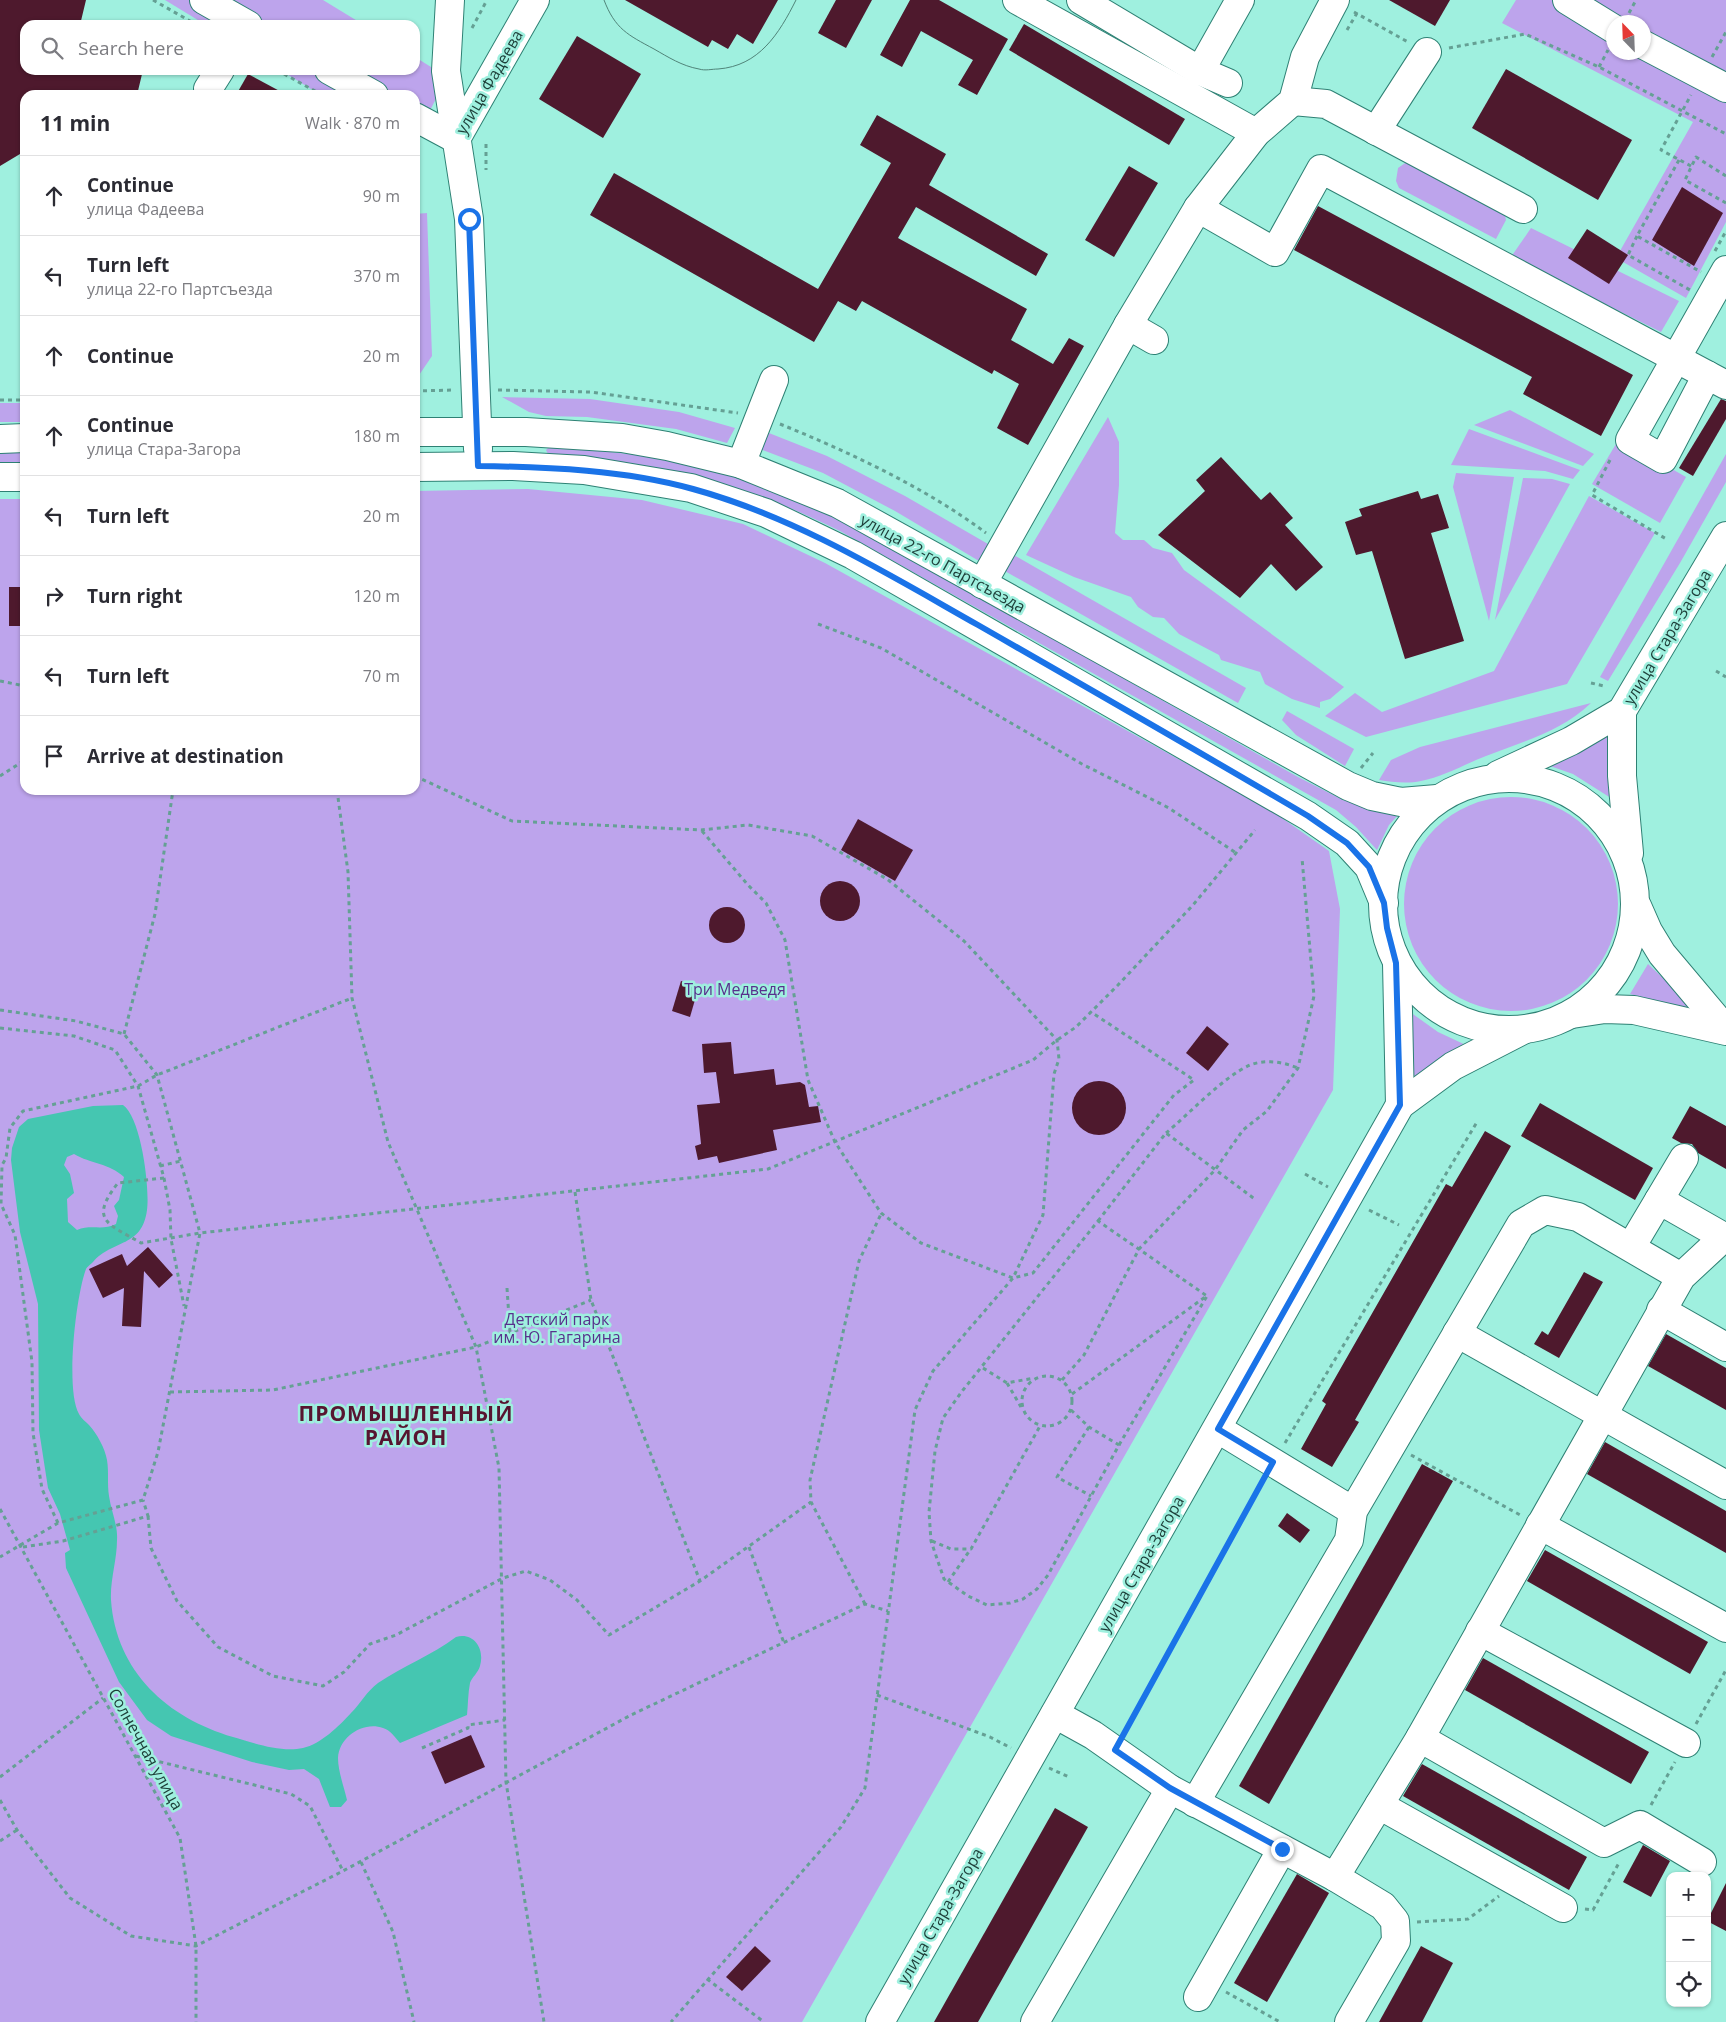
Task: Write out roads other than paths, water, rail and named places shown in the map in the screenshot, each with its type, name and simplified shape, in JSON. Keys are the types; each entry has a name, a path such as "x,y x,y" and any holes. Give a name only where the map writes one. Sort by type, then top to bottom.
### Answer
{"street":[{"path":"204,0 239,20"},
{"path":"450,0 446,72 456,140"},
{"name":"улица Фадеева","path":"478,466 469,219 456,140 536,0"},
{"path":"1017,0 1256,133"},
{"path":"1083,0 1200,71 1228,82"},
{"path":"1200,71 1240,0"},
{"path":"982,584 1128,325 1198,208 1256,133 1293,101 1305,57 1335,0"},
{"path":"1567,0 1606,33"},
{"path":"1651,49 1726,88"},
{"path":"1376,131 1427,52"},
{"path":"338,75 365,90"},
{"path":"1293,101 1326,104 1523,209"},
{"path":"420,120 456,140"},
{"path":"1198,208 1275,252 1321,169 1677,358 1716,380 1663,459 1630,440 1677,358 1715,272"},
{"path":"1128,325 1154,340"},
{"path":"741,464 774,380"},
{"name":"улица 22-го Партсъезда","path":"420,432 476,431 574,434 622,438 667,446 741,464 836,503 1348,786 1372,796 1402,802 1437,799"},
{"path":"0,439 20,438"},
{"path":"420,467 478,466 584,470 691,488 766,512 844,550 1166,732 1308,816 1347,843 1369,867 1384,903 1387,928 1396,963 1400,1105"},
{"path":"0,477 20,477"},
{"name":"улица Стара-Загора","path":"1437,799 1468,784 1498,775 1571,741 1622,711 1726,536"},
{"name":"улица Стара-Загора","path":"1622,711 1622,776 1630,864 1637,906"},
{"path":"1498,775 1540,780 1575,795 1608,826 1630,864"},
{"path":"1384,903 1392,859 1411,824 1437,799"},
{"path":"1572,1014 1602,990 1628,949 1637,906"},
{"path":"1637,906 1648,931 1662,954 1726,1030"},
{"path":"1396,963 1410,984 1436,1008 1474,1026 1523,1030 1572,1014 1605,1009 1634,1010 1726,1030"},
{"name":"улица Стара-Загора","path":"880,2022 1218,1429 1400,1105 1453,1066 1523,1030"},
{"path":"1631,1247 1684,1158"},
{"path":"1335,1877 1420,1738 1681,1277 1725,1237 1659,1200"},
{"path":"1195,1803 1349,1540 1353,1512 1521,1224 1544,1210 1578,1217 1681,1277"},
{"path":"1661,1310 1726,1347"},
{"path":"1457,1333 1726,1485"},
{"path":"1218,1429 1353,1512"},
{"path":"1540,1526 1726,1628"},
{"path":"1480,1631 1686,1743"},
{"path":"1055,1714 1094,1735 1170,1788 1195,1803 1335,1877 1383,1906 1395,1923 1396,1941 1349,2022"},
{"path":"1420,1738 1604,1843 1640,1825 1702,1862"},
{"path":"1035,2022 1170,1788"},
{"path":"1379,1805 1563,1908"},
{"path":"1203,1989 1282,1849"}],"tram line":[{"path":"604,0 613,18 623,30 670,58 701,70 732,67 756,55 775,36 796,0"}],"district":[{"name":"ПРОМЫШЛЕННЫЙ РАЙОН","path":"406,1425"}],"park label":[{"name":"Три Медведя","path":"735,989"},
{"name":"Детский парк им. Ю. Гагарина","path":"557,1328"}]}
